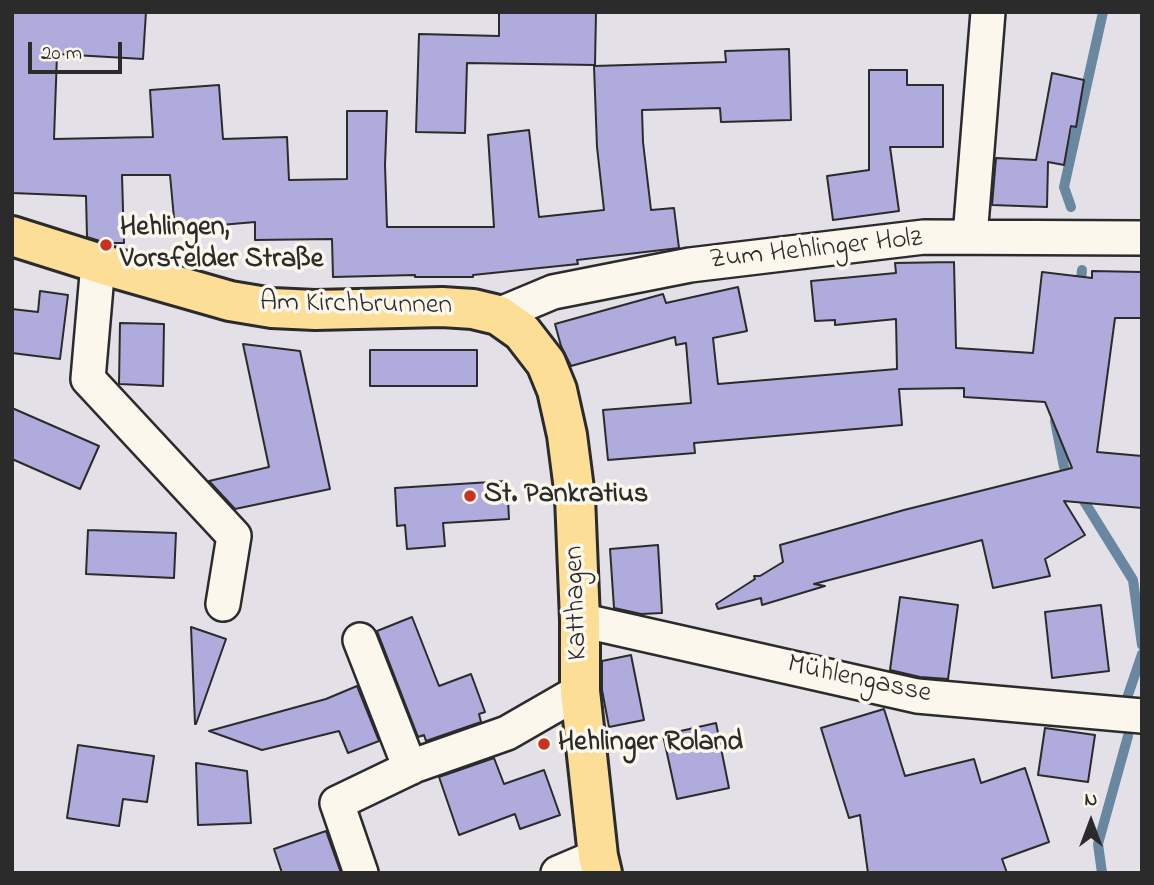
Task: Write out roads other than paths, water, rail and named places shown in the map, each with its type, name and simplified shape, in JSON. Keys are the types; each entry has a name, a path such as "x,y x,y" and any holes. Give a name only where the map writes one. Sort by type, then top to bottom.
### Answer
{"main road":[{"name":"Am Kirchbrunnen","path":"12,236 230,301 272,308 315,310 442,307 473,309 498,315"},
{"name":"Katthagen","path":"498,315 522,332 546,363 557,390 567,435 575,497 580,691 600,864"}],"street":[{"path":"970,237 988,12"},
{"name":"Zum Hehlinger Holz","path":"498,315 553,292 690,265 924,237 1142,238"},
{"path":"98,263 88,379 234,536 223,604"},
{"name":"Mühlengasse","path":"580,620 917,696 1142,716"},
{"path":"360,640 413,766"},
{"path":"361,873 337,803 413,766 506,733 580,691"},
{"path":"558,873 600,864"}],"waterway":[{"path":"1071,207 1064,187 1103,12"},
{"path":"1080,290 1082,270"},
{"path":"1055,421 1064,467 1071,480"},
{"path":"1079,493 1133,580 1142,645"},
{"path":"1127,698 1142,654"},
{"path":"1102,873 1098,844 1128,736"}],"place":[{"name":"Hehlingen, Vorsfelder Straße","path":"106,245"},
{"name":"St. Pankratius","path":"470,496"},
{"name":"Hehlinger Roland","path":"544,744"}]}
